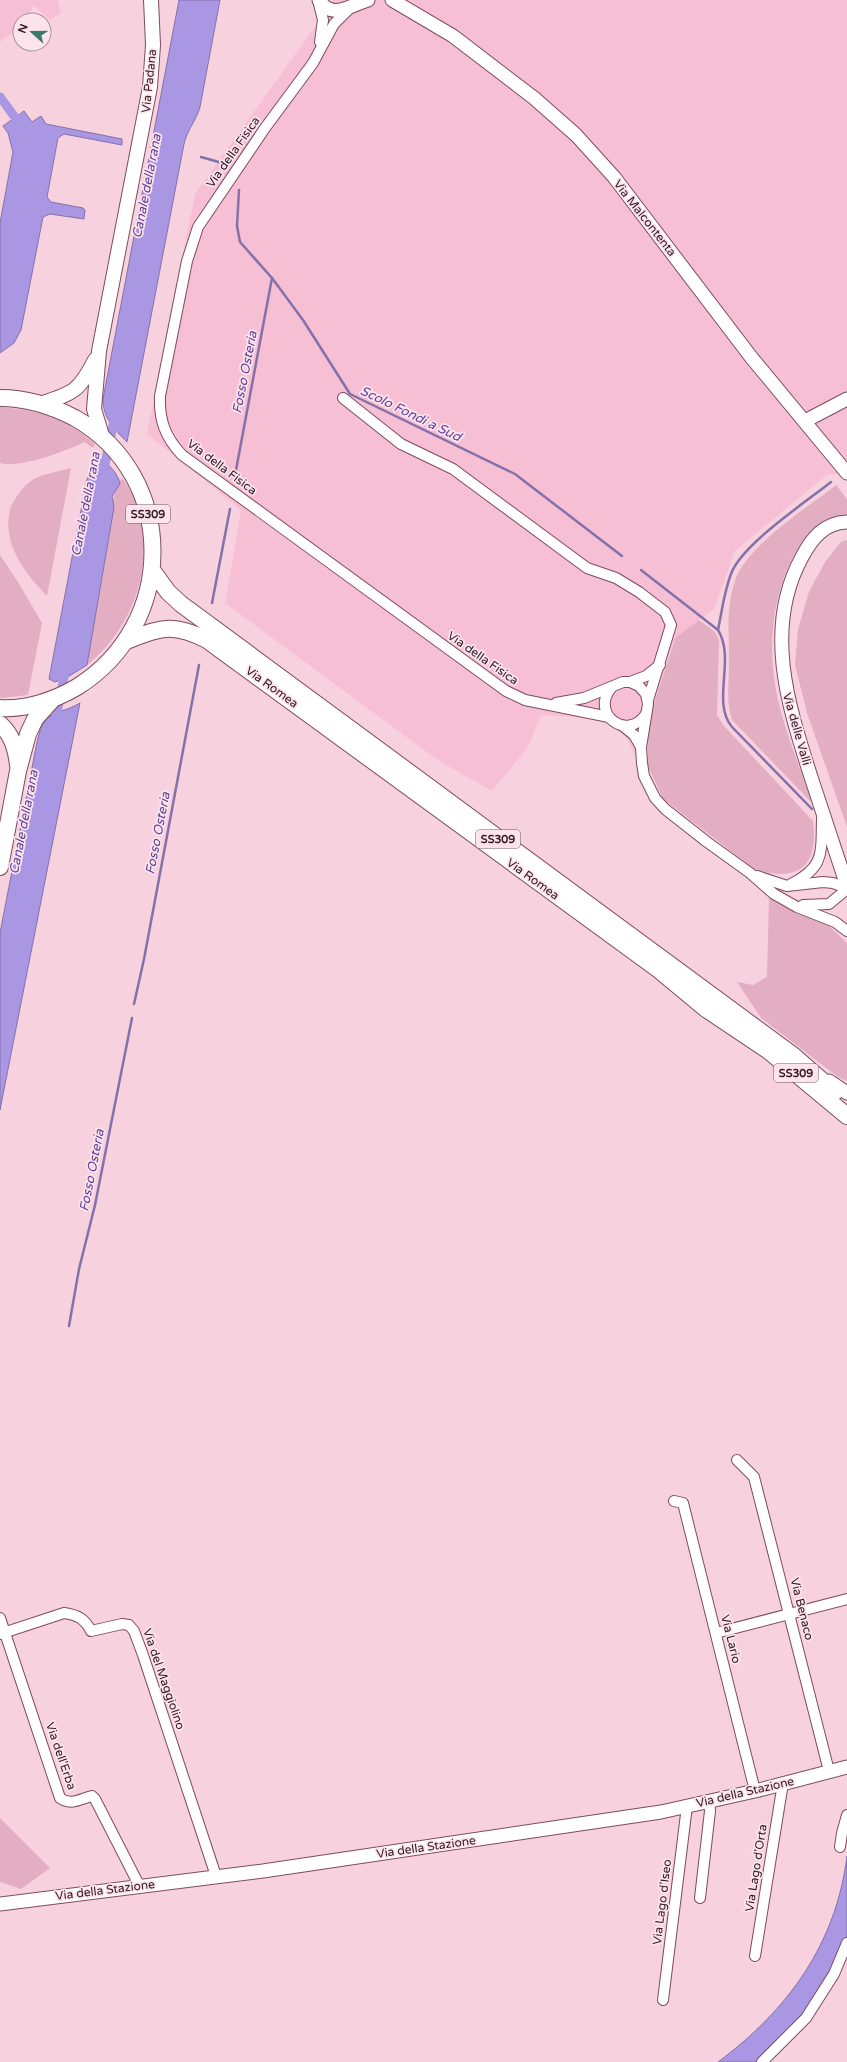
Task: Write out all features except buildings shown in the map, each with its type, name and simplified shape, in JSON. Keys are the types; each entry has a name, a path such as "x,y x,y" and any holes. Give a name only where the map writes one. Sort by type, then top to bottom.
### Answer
{"main road":[{"name":"Via Padana","path":"103,439 94,409 99,350 150,87 153,45 151,0"},
{"name":"Via Padana","path":"40,404 65,395 78,388 87,376 99,350"},
{"name":"SS309","path":"0,398 40,404 80,421 103,439 124,463 140,491 150,522 152,538 152,570 143,607 126,641 108,663 87,681 54,698 25,707 0,708"},
{"name":"Via Romea","path":"152,570 168,592 181,604 812,1071 847,1104"},
{"name":"Via Romea","path":"126,641 157,630 168,628 190,632 207,640 659,970 706,1009 770,1052 847,1116"},
{"path":"0,867 3,831 18,771 32,724 54,698"},
{"path":"0,724 6,729 14,742 18,771"}],"street":[{"path":"319,0 325,7 333,11 342,11 355,3 368,0"},
{"name":"Via della Fisica","path":"313,63 323,27 319,0"},
{"name":"Via Malcontenta","path":"385,0 397,3 453,36 534,98 576,135 631,199 751,357 847,473"},
{"name":"Via della Fisica","path":"355,3 334,24 313,63 265,128 204,217 194,238 187,261 160,396 160,418 163,429 182,455 506,691 525,700 609,717 614,722 623,726 634,736 641,747"},
{"path":"343,398 401,444 453,469 587,568 616,578 665,612 671,626 648,700 641,747 644,776 655,798 707,842 784,900 835,922 847,932"},
{"path":"805,421 847,399"},
{"name":"Via delle Valli","path":"847,522 837,523 822,529 810,542 798,565 792,582 783,620 781,647 783,674 790,714 847,888"},
{"name":"Via della Fisica","path":"548,704 584,698 620,683 630,682 646,676 660,665"},
{"path":"630,682 642,688 648,700"},
{"path":"609,717 605,707 605,700 611,688"},
{"path":"623,726 636,724 646,714"},
{"path":"787,886 806,877 818,863 821,850 822,812"},
{"path":"750,873 767,881 787,886 823,882 832,883 847,888 834,901 820,906 798,904 784,900"},
{"path":"812,1071 847,1093"},
{"name":"Via Benaco","path":"736,1460 754,1477 829,1771"},
{"name":"Via Lario","path":"674,1501 683,1502 755,1791"},
{"path":"716,1632 847,1599"},
{"name":"Via del Maggiolino","path":"2,1633 64,1613 73,1614 86,1620 92,1631 107,1626 129,1625 134,1631 143,1655 216,1876"},
{"name":"Via dell'Erba","path":"0,1618 2,1633 60,1798 66,1802 72,1803 92,1796 95,1799 139,1885"},
{"name":"Via della Stazione","path":"0,1904 455,1844 661,1812 709,1800 755,1791 847,1766"},
{"name":"Via Lago d'Orta","path":"755,1956 782,1783"},
{"path":"700,1898 710,1811 709,1800"},
{"name":"Via Lago d'Iseo","path":"663,2000 687,1806"},
{"path":"840,1847 847,1815"},
{"path":"762,2062 806,2018 834,1974 847,1943"}],"shaded area":[{"path":"0,0 58,0 61,13 52,19 52,12 41,12 34,5 30,12 12,12 12,33 0,42"},
{"path":"334,0 847,0 847,474 828,474 735,551 714,609 676,637 636,758 625,735 598,718 541,715 528,747 492,791 439,761 225,603 241,510 147,434 195,194"},
{"path":"0,407 51,416 73,427 95,444 93,448 84,442 55,454 18,464 0,463"},
{"path":"71,468 47,596 30,577 16,556 11,544 8,519 11,506 20,491 27,484 42,476"},
{"path":"123,479 135,502 142,527 144,553 141,578 133,603 121,627 106,647 87,665 114,507 113,497 119,486 120,480"},
{"path":"836,485 847,499 847,516 839,516 825,521 813,529 799,547 789,565 782,584 773,625 773,668 780,708 812,803 732,720 728,696 729,610 735,581 741,568 751,555 779,528"},
{"path":"847,540 847,827 807,713 795,665 798,629 809,592 825,562 841,542"},
{"path":"0,555 42,623 28,695 2,698 0,698"},
{"path":"699,620 715,632 719,640 717,715 723,725 813,821 814,837 809,860 802,868 794,872 783,874 769,873 754,869 663,799 648,766 647,725 676,637"},
{"path":"769,898 798,914 828,925 847,943 847,1081 838,1077 761,1018 737,982 753,985 767,977"},
{"path":"0,1818 50,1868 21,1889 0,1882"}],"water":[{"path":"179,0 220,0 200,107 187,134 184,144 127,442 107,418 103,406 103,399"},
{"path":"24,111 32,122 41,116 46,124 122,139 122,145 64,134 58,138 47,197 51,202 83,208 85,210 84,219 50,214 43,217 21,330 14,343 0,353 0,223 13,152 8,133 3,126"},
{"path":"99,459 112,469 118,477 120,484 112,496 114,507 87,665 66,678 55,682 49,679 86,484 92,463"},
{"path":"80,703 0,1110 0,933 37,742 40,731 48,718"},
{"path":"847,1856 847,1939 836,1963 807,2011 779,2042 756,2062 718,2062 743,2042 766,2020 787,1997 805,1972 820,1946 832,1918 841,1888"}],"waterway":[{"path":"0,97 22,127"},
{"name":"Scolo Fondi a Sud","path":"201,157 226,164"},
{"name":"Scolo Fondi a Sud","path":"239,190 237,226 240,242 272,278 303,320 350,394 515,474 622,556"},
{"name":"Fosso Osteria","path":"236,470 272,278"},
{"name":"Canale della rana","path":"103,474 115,416"},
{"path":"718,630 723,602 731,574 737,563 760,537 831,482"},
{"name":"Fosso Osteria","path":"212,603 230,509"},
{"name":"Scolo Fondi a Sud","path":"641,570 718,630 723,641 725,654 723,705 726,717 732,727 812,809"},
{"name":"Fosso Osteria","path":"134,1004 144,959 199,665"},
{"name":"Canale della rana","path":"55,723 66,667"},
{"name":"Fosso Osteria","path":"69,1326 79,1269 95,1205 132,1018"}]}
